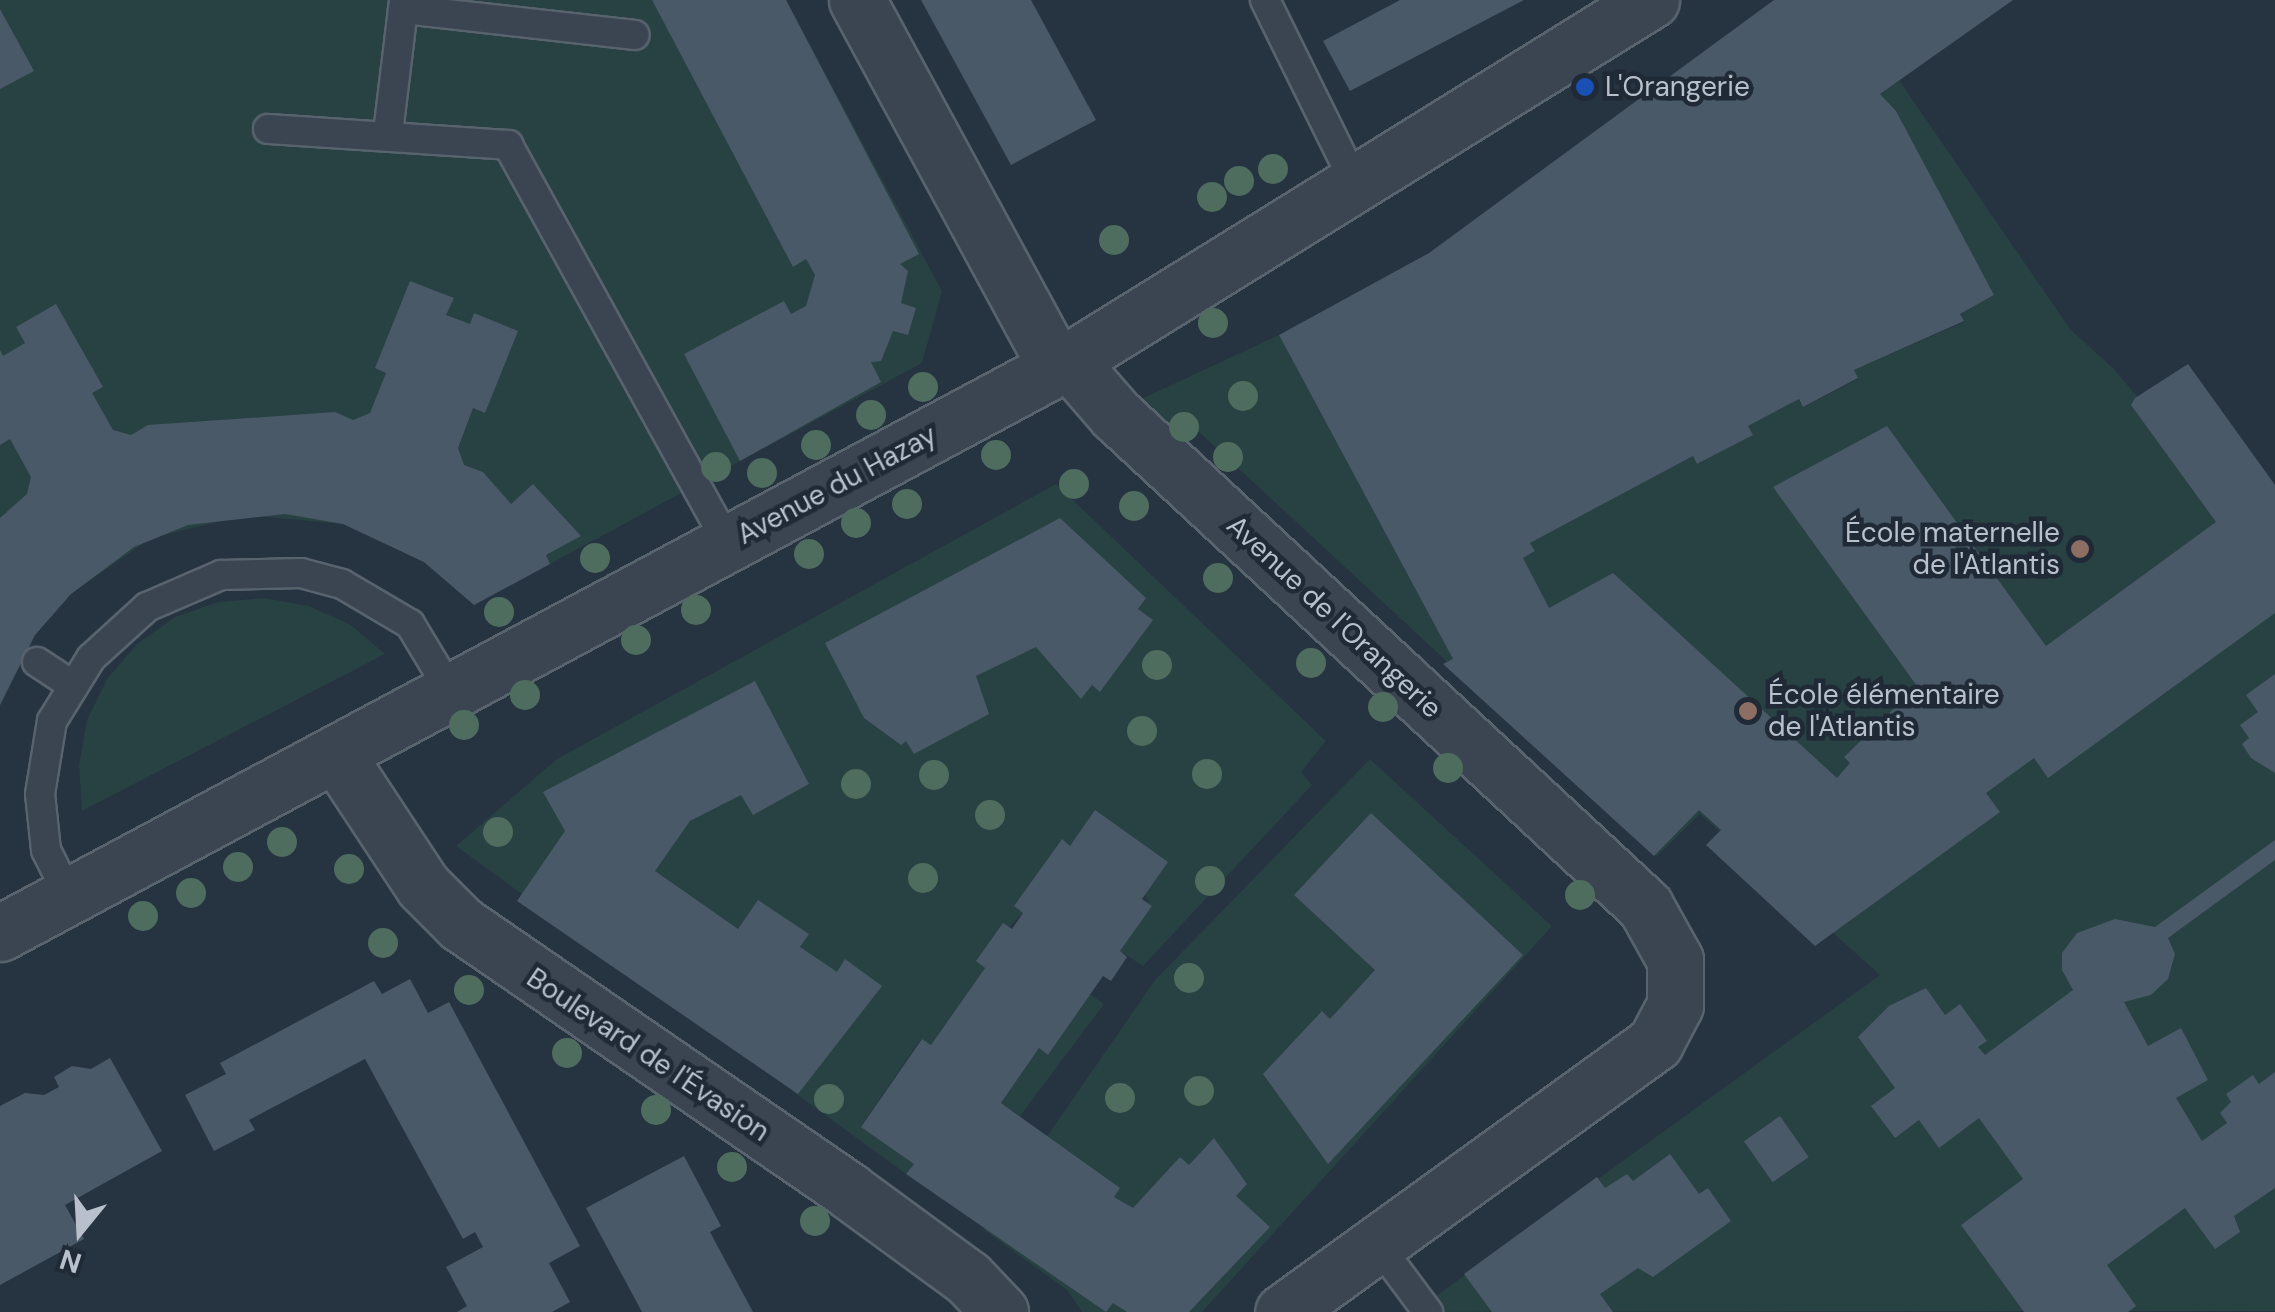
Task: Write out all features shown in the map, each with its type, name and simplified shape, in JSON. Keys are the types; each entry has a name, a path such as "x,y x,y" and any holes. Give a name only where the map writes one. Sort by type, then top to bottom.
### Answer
{"street":[{"name":"Avenue de l'Orangerie","path":"857,0 1062,364 1645,906 1675,960 1675,1005 1666,1029 1641,1055 1283,1312"},
{"name":"Avenue du Hazay","path":"0,933 338,757 1062,364 1649,1"},
{"name":"Boulevard de l'Évasion","path":"338,757 423,886 461,924 864,1202 968,1278 1000,1312"}],"lane":[{"path":"1266,0 1356,185"},
{"path":"388,132 403,4 635,35"},
{"path":"268,130 388,132 508,145 728,544"},
{"path":"68,896 46,850 40,794 52,722 91,658 147,606 222,575 261,572 342,584 384,605 410,624 452,694"},
{"path":"38,662 72,686"},
{"path":"1378,1245 1428,1312"}],"green space":[{"path":"0,0 786,0 942,291 922,363 474,605 424,562 343,524 246,515 151,538 71,594 35,635 0,706"},
{"path":"1899,80 2070,329 2114,369 2275,561 2275,1311 1414,1312 1880,975 1700,814 1657,856 1184,418 1153,429 1139,400 1279,335 1453,659 1523,558 1535,551 1530,543 1693,456 1698,464 1752,435 1748,426 1798,399 1804,407 1858,379 1854,370 1964,322 1960,314 1994,295 1880,94"},
{"path":"1056,484 1326,741 1301,772 1312,785 1143,966 1120,951 1151,906 1095,811 1070,846 1061,840 1015,906 1023,913 977,961 985,968 931,1045 921,1039 861,1126 914,1164 906,1174 456,846 557,759"},
{"path":"264,598 309,606 351,625 385,654 82,811 79,765 87,720 107,679 137,644 175,617 218,602"},
{"path":"1370,759 1552,926 1202,1312 1082,1312 1067,1290 983,1229 1155,980"},
{"path":"1090,994 1104,1004 1020,1116 1001,1103 1039,1048 1049,1054"}],"building":[{"path":"652,0 786,0 919,254 900,264 908,271 901,303 916,308 908,335 893,331 881,361 871,362 881,382 740,461 684,354 784,301 791,314 806,306 815,275 806,259 793,267"},
{"path":"921,0 1031,0 1096,120 1011,165"},
{"path":"1400,0 1524,0 1350,91 1323,41"},
{"path":"1774,0 2013,0 1880,94 1896,111 1994,295 1960,314 1964,321 1854,370 1858,378 1803,407 1799,399 1748,426 1753,435 1697,464 1693,456 1530,543 1535,551 1523,558 1549,608 1613,573 1837,778 1850,763 1844,757 1917,686 1773,487 1887,426 2046,646 2216,522 2131,405 2135,398 2188,364 2275,485 2275,613 2048,778 2034,758 1986,793 2000,812 1815,946 1706,845 1721,830 1699,810 1654,856 1443,664 1453,659 1279,335 1429,253"},
{"path":"0,9 34,71 0,89"},
{"path":"410,281 454,298 446,315 470,324 474,313 518,331 485,413 473,408 458,448 464,465 483,472 511,504 533,484 581,536 546,555 550,564 474,605 424,562 343,524 285,514 188,525 134,547 71,594 35,635 0,705 0,518 27,494 31,477 10,439 0,445 0,350 3,356 25,343 16,327 56,304 103,387 92,393 113,430 131,435 148,425 335,412 353,420 370,413 386,373 375,368"},
{"path":"1060,518 1146,598 1138,609 1153,620 1100,692 1092,685 1081,699 1036,647 976,676 989,714 914,754 906,741 901,745 864,718 825,643"},
{"path":"2275,674 2275,773 2251,758 2242,744 2249,738 2240,725 2258,712 2246,695"},
{"path":"755,681 809,784 753,815 741,795 690,821 655,871 738,929 758,900 809,934 800,947 837,972 845,959 882,986 798,1094 517,901 565,831 543,792"},
{"path":"1095,810 1168,862 1142,899 1152,906 1120,951 1127,957 1111,981 1103,976 1048,1055 1039,1048 1001,1103 1120,1188 1114,1197 1133,1208 1180,1157 1189,1165 1214,1138 1247,1184 1236,1196 1270,1227 1189,1312 1127,1312 1113,1303 1106,1312 906,1174 914,1164 861,1127 922,1039 931,1045 985,968 976,961 1003,923 1012,929 1023,913 1014,906 1062,839 1070,846"},
{"path":"1371,813 1523,955 1328,1164 1263,1074 1322,1011 1330,1019 1375,970 1294,895"},
{"path":"2275,840 2275,860 2168,938 2175,954 2168,979 2151,995 2124,1002 2148,1046 2181,1028 2208,1080 2176,1098 2202,1141 2227,1123 2220,1113 2231,1102 2226,1094 2253,1075 2259,1084 2275,1072 2275,1188 2234,1216 2240,1232 2215,1249 2185,1208 2107,1265 2136,1306 2128,1312 2024,1312 1961,1225 2023,1179 1979,1118 1939,1148 1919,1120 1895,1138 1871,1106 1895,1088 1858,1037 1889,1006 1926,988 1945,1015 1960,1004 1987,1041 1978,1047 1985,1055 2073,990 2062,970 2062,953 2077,933 2115,919 2155,927"},
{"path":"410,979 428,1013 449,1002 580,1246 549,1263 570,1302 552,1312 457,1312 467,1306 446,1267 483,1247 475,1232 463,1239 365,1059 249,1120 255,1130 214,1151 185,1095 226,1074 220,1063 374,981 382,994"},
{"path":"110,1058 162,1151 65,1205 84,1239 0,1285 0,1106 25,1093 44,1095 59,1087 54,1077 72,1066 91,1069"},
{"path":"1780,1116 1809,1157 1773,1182 1744,1141"},
{"path":"1670,1154 1699,1194 1708,1188 1731,1221 1653,1277 1638,1268 1600,1294 1613,1312 1492,1312 1464,1274 1597,1177 1605,1188 1627,1174 1633,1181"},
{"path":"684,1156 721,1226 710,1232 753,1312 642,1312 586,1208"}],"place":[{"name":"L'Orangerie","path":"1585,87"},
{"name":"École maternelle de l'Atlantis","path":"2080,549"},
{"name":"École élémentaire de l'Atlantis","path":"1748,711"}]}
